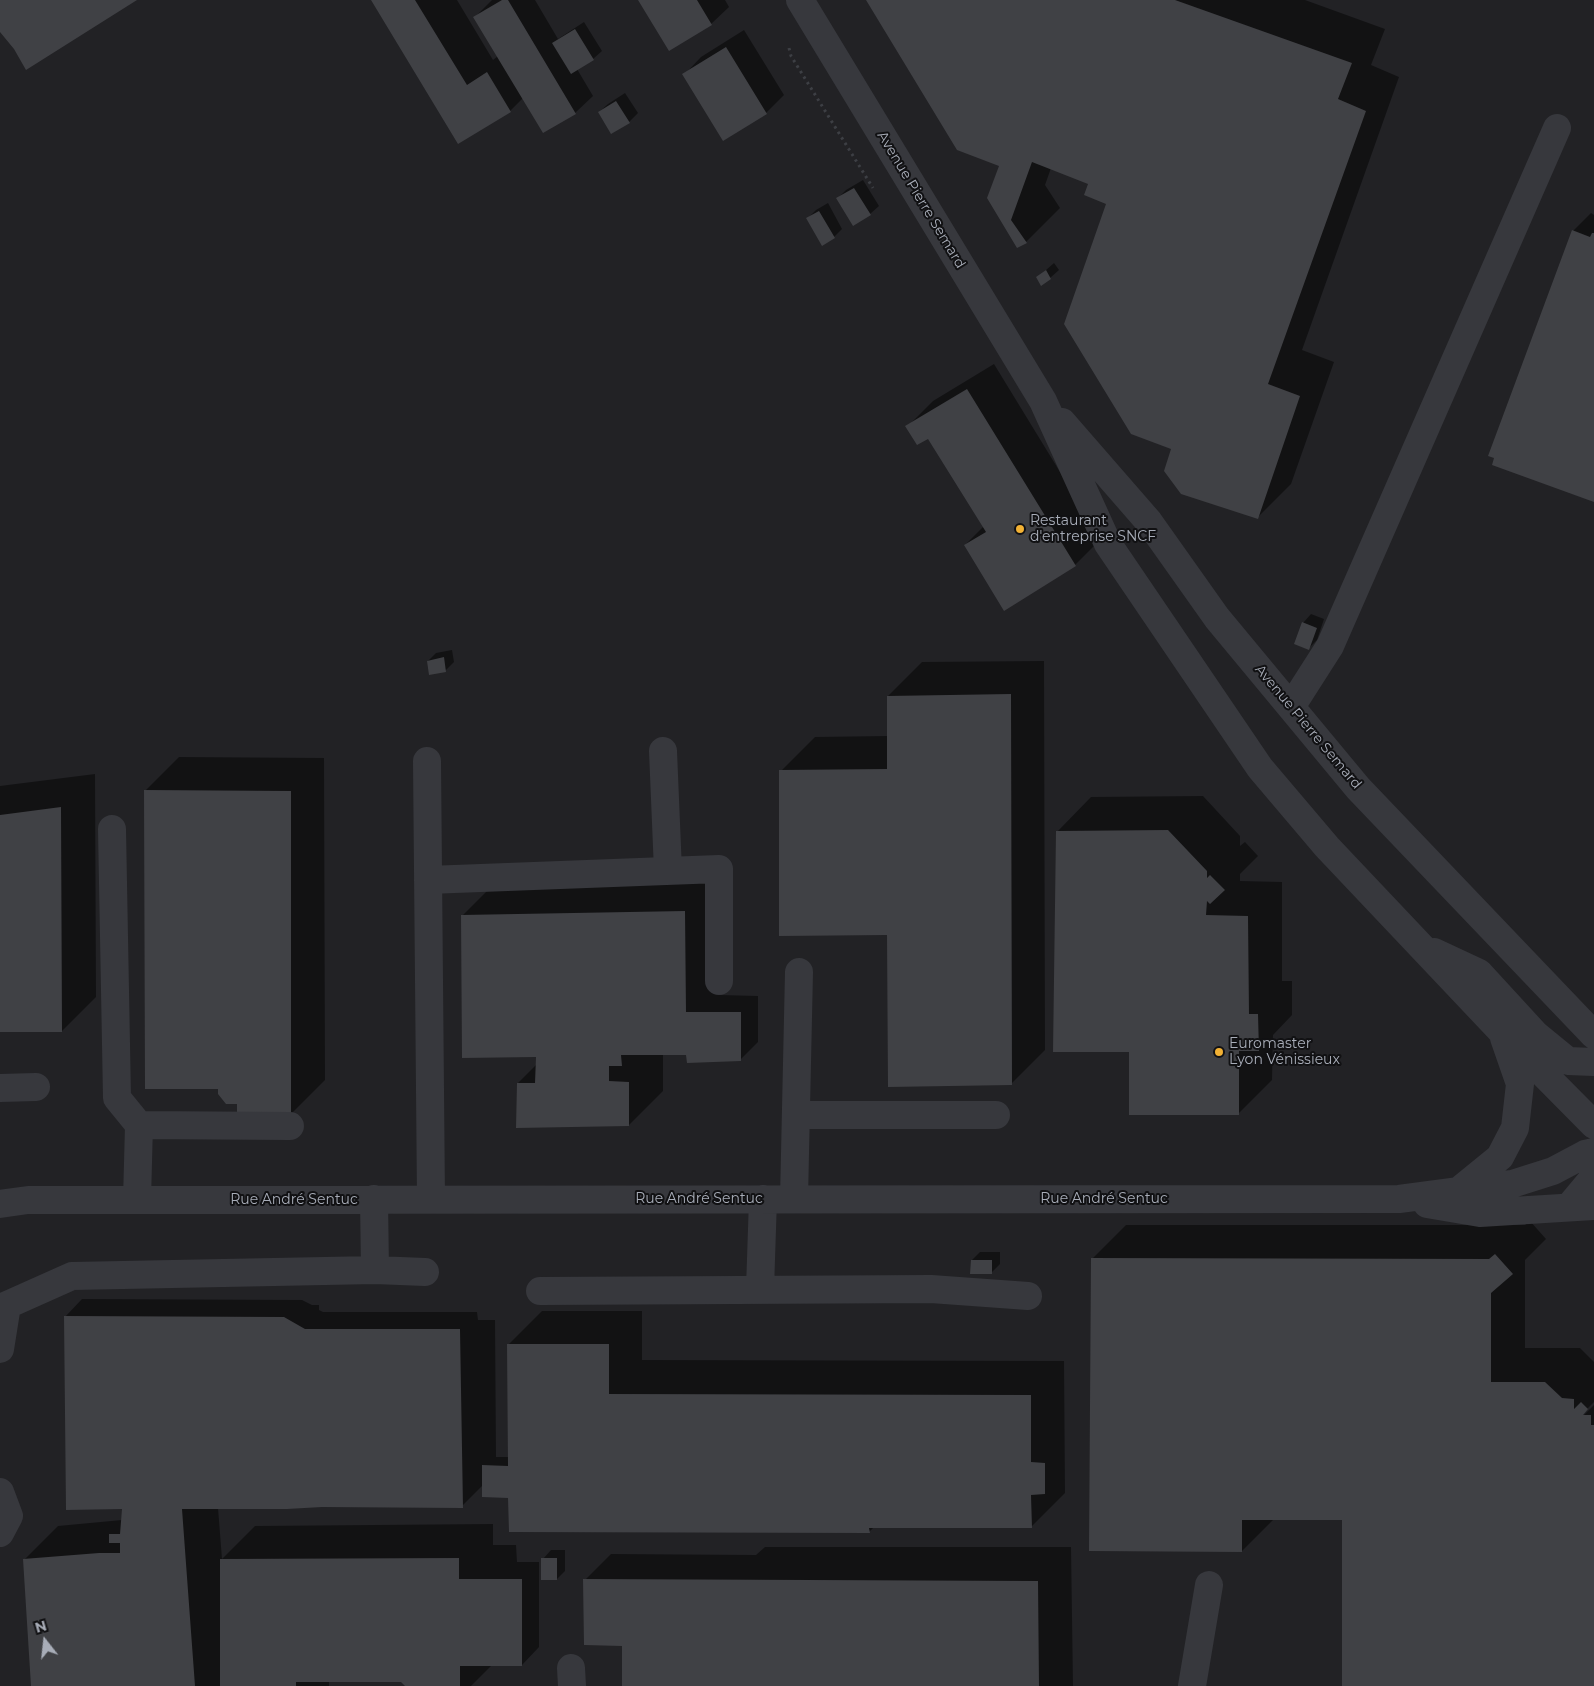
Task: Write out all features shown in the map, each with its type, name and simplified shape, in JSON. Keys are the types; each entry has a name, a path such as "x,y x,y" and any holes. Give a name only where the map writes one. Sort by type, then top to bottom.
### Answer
{"street":[{"name":"Avenue Pierre Semard","path":"800,0 1043,401 1108,544 1260,768 1328,847 1502,1032 1594,1125"},
{"path":"1291,706 1330,646 1557,128"},
{"name":"Avenue Pierre Semard","path":"1043,401 1149,522 1217,618 1358,788 1594,1035"},
{"path":"663,751 668,871"},
{"path":"427,761 431,1199"},
{"path":"112,829 117,1098 139,1125 138,1200"},
{"path":"428,880 719,869 719,982"},
{"name":"Avenue Pierre Semard","path":"1421,946 1479,973 1535,1034 1568,1061 1594,1062"},
{"path":"794,1199 798,972"},
{"path":"1456,1192 1500,1157 1515,1128 1520,1084 1502,1032"},
{"path":"0,1088 36,1087"},
{"path":"796,1115 996,1115"},
{"path":"139,1125 290,1126"},
{"name":"Rue André Sentuc","path":"0,1204 28,1200 1398,1199 1512,1184 1552,1171 1585,1154 1594,1152"},
{"path":"1582,1206 1594,1177"},
{"path":"374,1199 375,1270"},
{"path":"760,1289 764,1199"},
{"name":"Rue André Sentuc","path":"1398,1199 1480,1213 1582,1206"},
{"path":"0,1350 7,1306 72,1276 375,1270 425,1272"},
{"path":"540,1291 931,1288 1028,1296"},
{"path":"0,1492 9,1516 0,1533"},
{"path":"1192,1686 1209,1585"}],"shaded area":[{"path":"0,0 1594,0 1594,1686 0,1686"}],"building":[{"path":"0,0 137,0 26,70 14,49 0,32"},
{"path":"371,0 415,0 467,85 487,72 511,112 458,144"},
{"path":"502,0 508,0 576,114 543,133 473,17"},
{"path":"638,0 697,0 712,25 669,51"},
{"path":"866,0 1175,0 1352,63 1338,99 1366,111 1268,384 1300,396 1258,519 1181,494 1164,471 1171,449 1131,434 1064,324 1106,204 1084,195 1088,184 1032,162 1011,220 1027,243 1017,248 987,198 999,166 957,150"},
{"path":"575,29 594,60 571,74 552,43"},
{"path":"726,47 767,114 723,141 682,74"},
{"path":"616,101 630,123 611,134 598,112"},
{"path":"854,188 871,215 853,226 836,198"},
{"path":"819,211 835,238 822,246 806,218"},
{"path":"1572,230 1590,237 1594,233 1594,502 1492,465 1494,458 1488,456"},
{"path":"1046,270 1051,279 1041,286 1036,277"},
{"path":"967,389 1076,566 1004,611 964,545 986,532 928,439 917,445 905,426"},
{"path":"1302,622 1317,628 1309,650 1294,644"},
{"path":"444,657 446,672 429,675 427,661"},
{"path":"1011,694 1012,1085 888,1087 887,935 779,936 779,770 887,769 887,696"},
{"path":"144,790 291,791 291,1115 237,1115 237,1104 226,1104 218,1094 218,1089 145,1089"},
{"path":"61,807 62,1032 0,1032 0,815"},
{"path":"1168,830 1207,871 1207,878 1210,875 1225,890 1210,904 1207,901 1206,915 1248,916 1249,1014 1258,1014 1259,1051 1239,1051 1239,1115 1129,1115 1129,1052 1053,1052 1056,831"},
{"path":"685,911 686,1012 741,1012 741,1061 687,1063 686,1055 621,1055 622,1066 609,1066 609,1081 629,1082 629,1126 516,1128 517,1083 535,1083 536,1057 462,1058 461,915"},
{"path":"1495,1254 1513,1274 1491,1293 1491,1382 1545,1382 1562,1398 1574,1399 1574,1409 1581,1402 1588,1409 1583,1415 1591,1415 1591,1425 1594,1425 1594,1686 1342,1686 1342,1520 1242,1520 1242,1552 1089,1551 1091,1258 1489,1259"},
{"path":"971,1260 992,1260 992,1274 970,1274"},
{"path":"64,1316 284,1317 305,1329 460,1329 463,1508 322,1507 182,1509 195,1686 31,1686 23,1559 120,1553 120,1543 109,1543 109,1534 120,1534 122,1509 66,1510"},
{"path":"507,1344 609,1344 609,1394 1031,1395 1031,1462 1045,1463 1045,1494 1031,1495 1032,1528 869,1528 870,1533 509,1532 508,1498 482,1497 482,1465 508,1466"},
{"path":"459,1558 459,1579 522,1579 522,1666 460,1666 460,1686 405,1686 401,1682 296,1682 296,1686 220,1686 220,1559"},
{"path":"541,1558 557,1558 557,1580 541,1580"},
{"path":"583,1579 1038,1581 1039,1686 622,1686 622,1646 584,1645"}],"place":[{"name":"Restaurant d'entreprise SNCF","path":"1020,529"},
{"name":"Euromaster Lyon Vénissieux","path":"1219,1052"}]}
